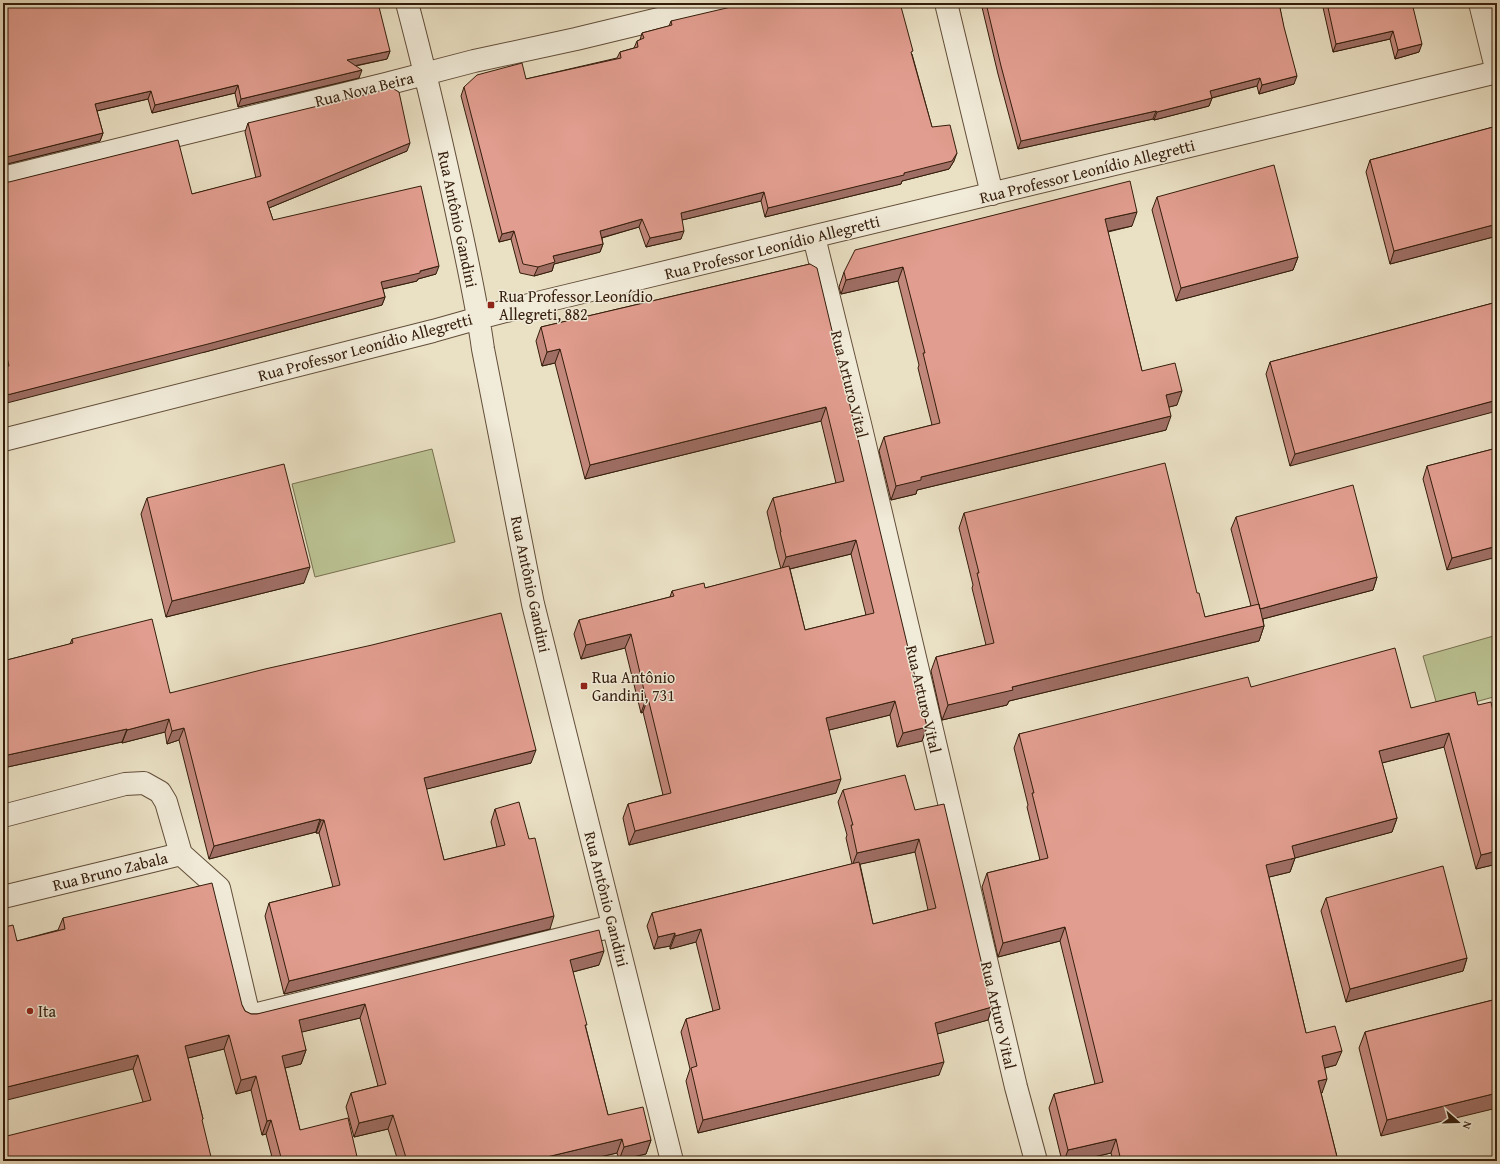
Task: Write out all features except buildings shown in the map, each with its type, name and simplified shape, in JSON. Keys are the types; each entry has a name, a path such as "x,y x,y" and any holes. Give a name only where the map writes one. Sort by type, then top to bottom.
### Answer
{"street":[{"name":"Rua Antônio Gandini","path":"408,3 426,73 479,318 483,350 533,604 672,1161"},
{"name":"Rua Nova Beira","path":"3,178 426,73 725,3"},
{"path":"946,3 992,194"},
{"path":"1480,3 1497,72"},
{"name":"Rua Professor Leonídio Allegretti","path":"3,440 426,333 479,318 1497,72"},
{"name":"Rua Arturo Vital","path":"814,237 859,420 1016,1087 1036,1161"},
{"name":"Rua Bruno Zabala","path":"3,816 125,784 144,783 160,792 166,802 181,854 3,897"},
{"path":"181,854 219,888 249,1016 613,926"}],"green space":[{"path":"432,449 455,542 315,577 292,484"},
{"path":"1497,635 1497,696 1439,712 1423,656"}],"place":[{"name":"Rua Professor Leonídio Allegreti, 882","path":"491,305"},
{"name":"Rua Antônio Gandini, 731","path":"584,686"},
{"name":"Ita","path":"30,1011"}]}
